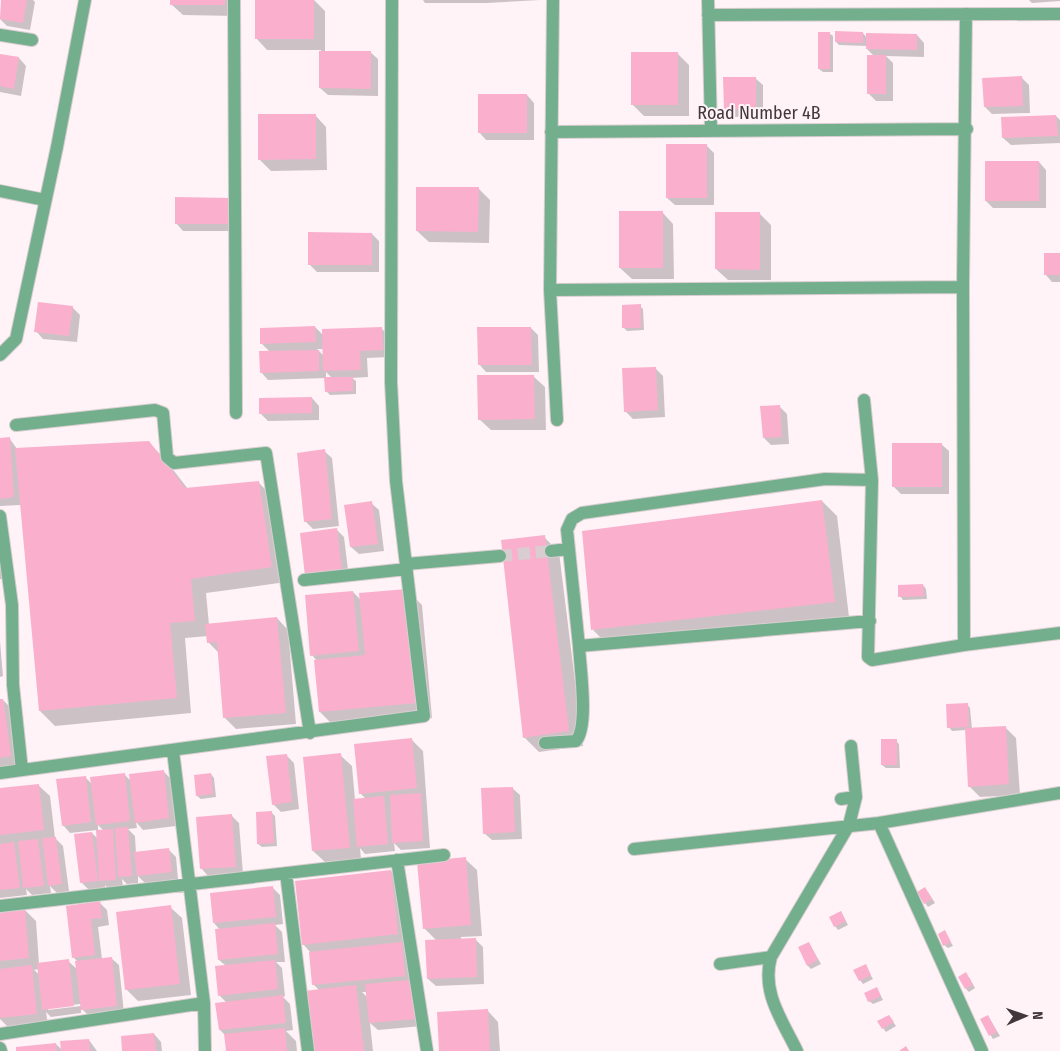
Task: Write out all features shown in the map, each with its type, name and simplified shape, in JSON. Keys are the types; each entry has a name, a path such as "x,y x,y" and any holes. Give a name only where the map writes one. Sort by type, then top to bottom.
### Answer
{"street":[{"path":"0,355 16,338 46,200 85,0"},
{"path":"234,0 236,413"},
{"path":"0,773 310,733 424,716 396,481 391,382 392,0"},
{"path":"553,0 550,290 557,420"},
{"path":"708,0 711,130"},
{"path":"964,645 963,287 967,129 966,14"},
{"path":"708,15 1060,14"},
{"path":"0,34 32,40"},
{"name":"Road Number 4B","path":"551,132 967,129"},
{"path":"0,191 46,200"},
{"path":"550,290 963,287"},
{"path":"864,400 872,480 868,656 872,660 964,645 1060,633"},
{"path":"16,425 155,410 163,413 167,458 174,463 266,453 310,733"},
{"path":"545,743 576,741 581,736 582,710 579,646 567,530 572,520 582,513 825,479 872,480"},
{"path":"0,516 6,606 22,770"},
{"path":"551,551 569,549"},
{"path":"304,580 500,556"},
{"path":"579,646 870,621"},
{"path":"797,1051 770,994 766,981 771,957 849,825 856,797 851,746"},
{"path":"173,751 204,1003 205,1051"},
{"path":"634,849 879,823 1060,793"},
{"path":"841,799 856,797"},
{"path":"879,823 982,1051"},
{"path":"0,906 444,855"},
{"path":"397,860 427,1051"},
{"path":"286,873 308,1051"},
{"path":"720,964 771,957"},
{"path":"0,1034 204,1003"}],"building":[{"path":"1,0 27,0 23,23 0,19"},
{"path":"170,0 225,0 225,5 170,5"},
{"path":"255,0 314,0 314,39 255,39"},
{"path":"835,31 863,32 863,43 835,42"},
{"path":"818,32 830,32 830,69 818,69"},
{"path":"866,33 917,34 917,50 866,49"},
{"path":"319,51 371,51 371,89 319,88"},
{"path":"631,52 678,52 678,105 631,105"},
{"path":"0,54 19,57 14,89 0,86"},
{"path":"867,55 886,55 886,94 867,94"},
{"path":"1022,76 1023,106 984,107 982,78"},
{"path":"723,77 756,77 756,109 724,110"},
{"path":"478,94 527,94 527,133 478,133"},
{"path":"258,114 316,114 316,159 258,160"},
{"path":"1056,115 1058,136 1002,138 1001,117"},
{"path":"666,144 707,144 707,198 666,198"},
{"path":"985,161 1039,161 1039,201 985,201"},
{"path":"416,187 479,187 478,232 416,231"},
{"path":"175,197 231,198 231,224 175,224"},
{"path":"619,211 663,211 663,268 619,268"},
{"path":"715,212 760,212 760,270 715,269"},
{"path":"308,232 372,233 372,265 308,265"},
{"path":"1044,253 1060,253 1060,275 1044,275"},
{"path":"38,302 73,306 69,336 34,332"},
{"path":"641,304 641,328 622,328 622,305"},
{"path":"315,326 316,342 260,344 260,328"},
{"path":"382,327 383,350 360,351 361,370 323,371 322,329"},
{"path":"477,327 531,327 532,365 478,365"},
{"path":"319,350 319,371 260,373 259,351"},
{"path":"656,367 658,410 624,412 622,368"},
{"path":"477,375 534,375 535,419 478,420"},
{"path":"324,377 353,377 353,391 325,392"},
{"path":"312,397 312,413 259,414 259,398"},
{"path":"780,405 782,437 763,438 760,406"},
{"path":"10,437 14,497 0,499 0,438"},
{"path":"149,441 185,488 259,481 272,567 191,579 195,621 170,623 177,698 39,711 15,448"},
{"path":"892,443 942,443 942,487 892,487"},
{"path":"325,449 332,519 304,522 297,453"},
{"path":"822,500 835,602 591,630 582,531"},
{"path":"372,501 378,544 350,547 344,505"},
{"path":"337,528 342,571 305,576 300,533"},
{"path":"545,535 569,731 523,738 501,540"},
{"path":"923,584 924,596 898,597 898,585"},
{"path":"407,589 417,703 319,712 314,660 365,655 359,593"},
{"path":"353,591 359,651 310,656 305,595"},
{"path":"277,617 286,713 223,718 217,642 207,643 205,624"},
{"path":"0,699 3,699 11,756 0,758"},
{"path":"968,703 969,727 947,728 946,704"},
{"path":"1006,726 1009,784 968,787 965,728"},
{"path":"412,738 417,788 359,794 354,744"},
{"path":"881,739 897,739 897,765 881,765"},
{"path":"341,753 350,848 312,851 303,757"},
{"path":"287,754 292,802 272,805 266,756"},
{"path":"164,770 169,818 135,823 129,774"},
{"path":"125,773 130,821 96,825 90,777"},
{"path":"211,773 213,794 196,796 194,775"},
{"path":"86,776 91,822 62,826 56,779"},
{"path":"39,784 44,830 0,835 0,788"},
{"path":"513,787 515,832 483,834 481,788"},
{"path":"421,793 423,841 392,843 390,795"},
{"path":"384,796 388,844 357,847 353,799"},
{"path":"272,811 274,843 257,844 256,812"},
{"path":"232,814 236,867 200,869 196,817"},
{"path":"128,827 132,876 118,877 115,828"},
{"path":"113,829 116,880 99,881 96,830"},
{"path":"92,832 98,881 80,883 74,834"},
{"path":"56,837 62,884 48,886 42,838"},
{"path":"38,839 44,886 23,888 18,841"},
{"path":"14,842 20,888 0,890 0,844"},
{"path":"169,848 172,872 137,876 134,852"},
{"path":"466,857 471,925 423,929 417,862"},
{"path":"391,870 398,934 302,945 295,881"},
{"path":"273,886 276,917 213,923 210,893"},
{"path":"925,887 932,899 924,904 917,892"},
{"path":"100,901 102,918 91,919 95,955 72,958 66,906"},
{"path":"171,905 180,984 125,990 116,912"},
{"path":"25,909 29,958 0,961 0,912"},
{"path":"841,911 846,921 834,927 829,917"},
{"path":"275,923 278,954 218,960 215,929"},
{"path":"945,930 951,942 943,946 938,934"},
{"path":"476,938 477,977 427,979 425,940"},
{"path":"402,942 405,976 312,985 309,952"},
{"path":"809,942 818,960 807,966 798,947"},
{"path":"112,957 117,1006 81,1010 75,961"},
{"path":"69,959 74,1006 42,1010 37,963"},
{"path":"275,960 278,989 218,996 215,966"},
{"path":"866,964 871,975 859,981 853,970"},
{"path":"32,965 37,1014 0,1018 0,969"},
{"path":"966,972 973,985 965,989 958,977"},
{"path":"411,980 415,1019 369,1023 365,984"},
{"path":"356,985 364,1051 311,1051 304,991"},
{"path":"877,987 881,996 868,1002 864,993"},
{"path":"283,995 286,1023 219,1030 215,1003"},
{"path":"488,1009 490,1051 439,1051 437,1012"},
{"path":"889,1015 894,1022 882,1029 877,1021"},
{"path":"988,1015 997,1032 989,1036 980,1019"},
{"path":"285,1028 287,1051 226,1051 224,1034"},
{"path":"154,1033 156,1051 122,1051 121,1036"},
{"path":"89,1039 90,1051 61,1051 60,1041"},
{"path":"56,1043 57,1051 16,1051 16,1047"},
{"path":"906,1046 909,1051 899,1051"}],"tunnel":[{"path":"500,556 551,551"}]}
